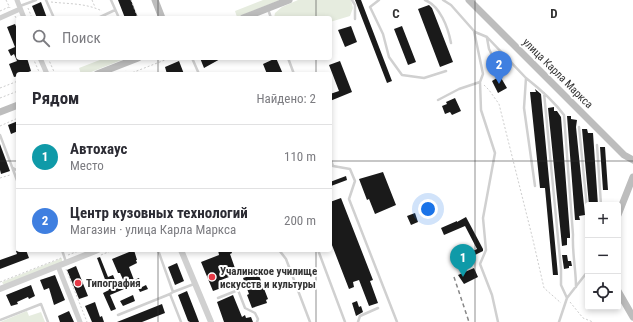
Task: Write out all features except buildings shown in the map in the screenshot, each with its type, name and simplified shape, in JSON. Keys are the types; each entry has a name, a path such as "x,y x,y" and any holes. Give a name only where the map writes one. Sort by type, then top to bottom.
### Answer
{"main road":[{"path":"155,0 161,16"},
{"path":"249,16 289,0"},
{"name":"улица Карла Маркса","path":"469,0 624,155 633,160"},
{"path":"110,72 132,60"},
{"path":"0,112 16,106"},
{"path":"621,207 633,177"},
{"path":"621,296 633,317"}],"street":[{"path":"17,0 23,16"},
{"path":"0,18 20,8"},
{"path":"41,60 46,72"},
{"path":"0,289 92,252"},
{"path":"182,252 211,322"},
{"path":"58,266 80,322"}],"lane":[{"path":"20,8 36,0"},
{"path":"111,0 118,16"},
{"path":"352,0 355,5 355,19"},
{"path":"379,0 370,7 382,34 389,57 402,75 424,78 446,72"},
{"path":"425,0 432,3 438,10 449,31 450,42"},
{"path":"443,0 451,5 474,32 483,74 480,82 481,110 495,153 483,218 486,250 480,264 492,296 498,322"},
{"path":"46,1 53,16"},
{"path":"268,9 270,16"},
{"path":"103,16 116,10"},
{"path":"474,32 487,37 526,78 558,106 564,115 573,235 572,250 576,272 576,287"},
{"path":"487,37 489,49 501,72"},
{"path":"193,60 197,72"},
{"path":"289,60 293,72"},
{"path":"526,78 524,108 535,186"},
{"path":"438,100 460,89 480,82"},
{"path":"544,93 561,269 561,285 567,298"},
{"path":"579,127 586,202"},
{"path":"0,135 16,178"},
{"path":"597,145 601,202"},
{"path":"332,163 333,166 350,169 354,181 349,199 397,322"},
{"path":"12,168 16,170"},
{"path":"62,252 65,262"},
{"path":"159,252 181,322"},
{"path":"281,252 286,259 310,322"},
{"path":"319,252 345,322"},
{"path":"559,322 567,298 586,274"},
{"path":"118,315 194,284"},
{"path":"218,298 238,290 245,308 255,313 258,319 257,322"},
{"path":"0,320 41,304 48,322"},
{"path":"358,322 360,316 378,308"}],"path":[{"path":"0,11 9,7 6,0"},
{"path":"92,0 95,7"},
{"path":"131,0 137,16"},
{"path":"46,1 95,7 108,14"},
{"path":"26,4 31,16"},
{"path":"34,60 39,72"},
{"path":"49,60 55,72"},
{"path":"134,72 165,60"},
{"path":"126,72 127,67"},
{"path":"0,88 16,82"},
{"path":"480,82 489,90 499,104 534,240 544,288 564,306"},
{"path":"0,98 16,92"},
{"path":"0,126 16,119"},
{"path":"0,178 14,173"},
{"path":"0,282 65,262 78,252"},
{"path":"65,262 86,322"},
{"path":"567,298 582,318 593,322"}],"shaded area":[{"path":"263,0 280,0 240,16 237,16 235,11"},
{"path":"298,0 351,0 353,8 350,16 332,21 332,16 274,16 275,13 282,7"},
{"path":"100,60 122,60 91,72 80,72 79,68"},
{"path":"62,258 62,262 5,285 2,282"},
{"path":"27,311 29,316 41,312 45,322 0,322"}],"railway":[{"path":"454,277 469,322"}],"place":[{"name":"Центр кузовных технологий","path":"499,84"},
{"name":"Учалинское училище искусств и культуры","path":"212,277"},
{"name":"Автохаус","path":"463,277"},
{"name":"Типография","path":"78,283"}]}
